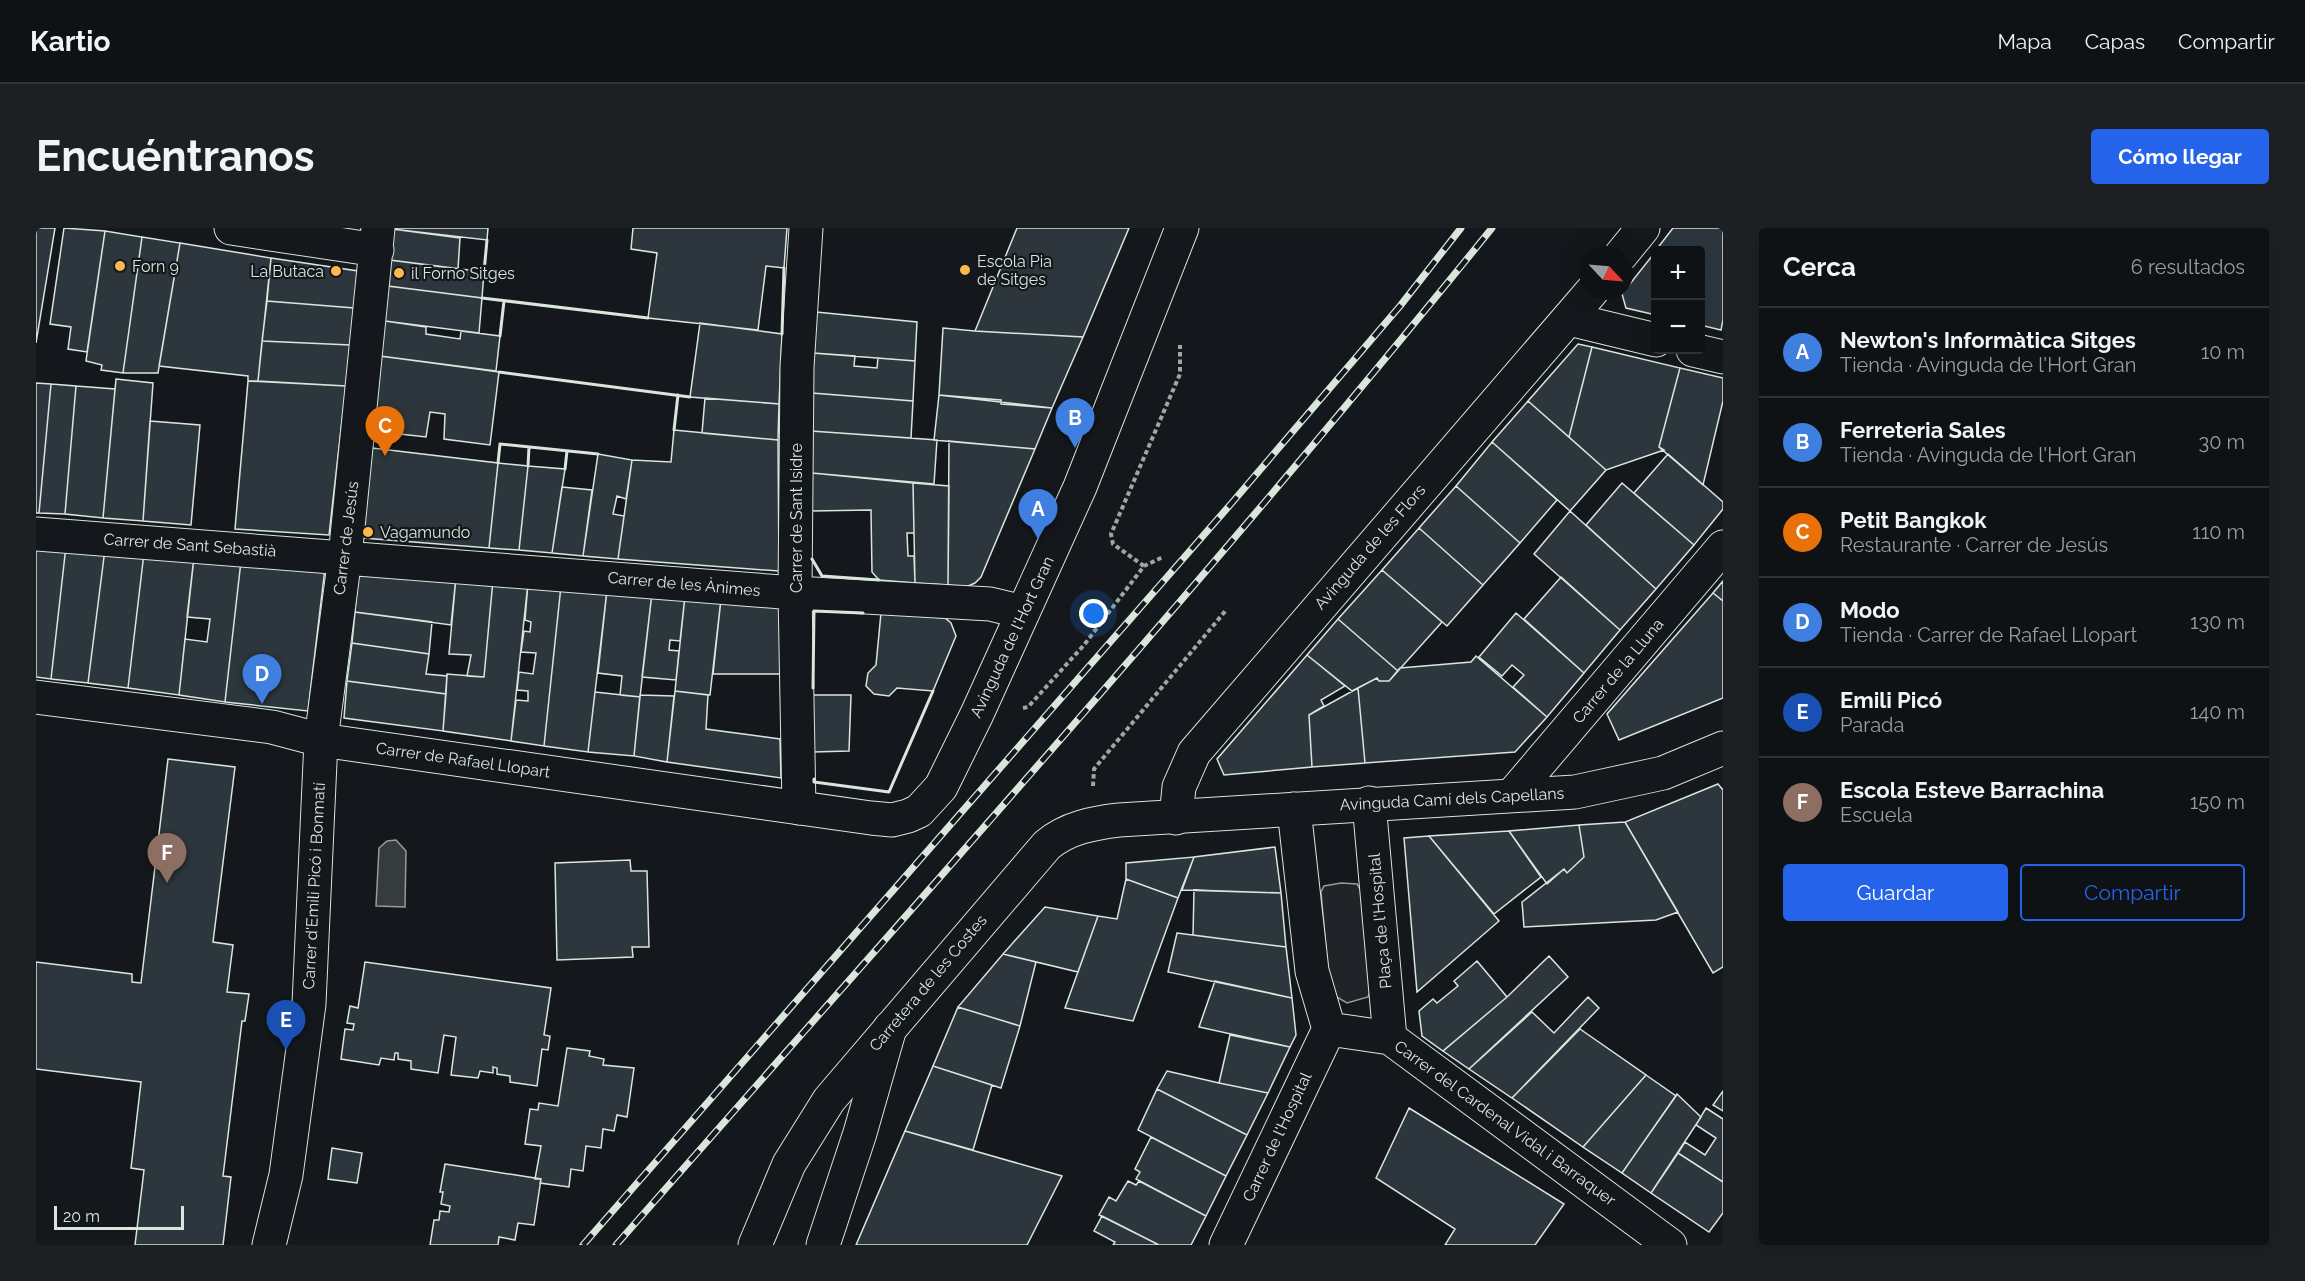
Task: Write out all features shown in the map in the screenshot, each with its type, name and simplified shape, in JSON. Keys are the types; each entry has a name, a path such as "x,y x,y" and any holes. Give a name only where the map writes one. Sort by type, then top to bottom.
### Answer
{"street":[{"path":"231,228 378,239"},
{"name":"Carrer de Sant Isidre","path":"799,808 795,593 797,367 806,228"},
{"name":"Avinguda de l'Hort Gran","path":"892,820 920,811 941,787 1080,487 1182,228"},
{"path":"1628,246 1643,228"},
{"name":"Carrer de Jesús","path":"321,740 345,557 378,239"},
{"name":"Avinguda de les Flors","path":"1176,818 1179,787 1194,753 1585,300"},
{"path":"1569,319 1651,339"},
{"path":"1705,353 1723,357"},
{"name":"Carrer de Sant Sebastià","path":"36,534 345,557"},
{"name":"Carrer de la Lluna","path":"1513,794 1723,547"},
{"name":"Carrer de les Ànimes","path":"345,557 795,593 990,604 1023,612"},
{"name":"Carrer de Rafael Llopart","path":"36,697 272,727 321,740 892,820"},
{"name":"Carrer d'Emili Picó i Bonmatí","path":"268,1245 286,1175 309,1004 321,740"},
{"name":"Avinguda Camí dels Capellans","path":"1176,818 1268,813 1370,803 1575,792 1663,773 1723,748"},
{"name":"Plaça de l'Hospital","path":"1370,803 1390,1038"},
{"path":"1294,809 1312,971 1329,1029"},
{"name":"Carretera de les Costes","path":"755,1245 789,1164 808,1130 829,1100 1047,845 1058,836 1101,822 1176,818"},
{"path":"823,1245 860,1133 890,1028"},
{"name":"Carrer del Cardenal Vidal i Barraquer","path":"1329,1029 1390,1038 1670,1245"},
{"name":"Carrer de l'Hospital","path":"1226,1245 1329,1029"}],"path":[{"path":"1144,566 1113,544 1111,534 1179,374"},
{"path":"1028,707 1084,645 1144,566 1163,557"},
{"path":"1094,769 1227,609"}],"shaded area":[{"path":"396,840 406,851 405,907 376,906 379,848 387,841"},
{"path":"1341,883 1357,884 1362,892 1373,984 1368,997 1347,1003 1330,993 1321,892 1324,886"}],"building":[{"path":"36,228 55,228 36,343"},
{"path":"64,228 105,231 87,352 68,349 71,327 50,324"},
{"path":"392,228 488,228 487,240 392,229"},
{"path":"633,228 787,228 784,268 766,266 758,330 648,318 657,253 631,249"},
{"path":"1017,228 1129,228 1083,337 975,331"},
{"path":"1673,228 1723,228 1723,320 1721,330 1705,326 1705,246 1659,246"},
{"path":"392,229 460,238 458,269 390,260"},
{"path":"105,231 142,237 123,373 101,370 102,365 86,361"},
{"path":"142,237 180,243 158,373 123,373"},
{"path":"180,243 271,258 258,381 248,381 248,376 159,366"},
{"path":"1651,257 1651,314 1626,308 1624,300 1633,300 1633,280"},
{"path":"271,258 358,271 354,308 267,301"},
{"path":"390,260 484,272 482,298 388,286"},
{"path":"388,286 482,298 479,333 385,321"},
{"path":"267,301 354,308 350,345 262,341"},
{"path":"816,312 917,322 915,361 813,353"},
{"path":"385,321 426,327 426,334 460,339 461,331 500,336 496,371 380,356"},
{"path":"700,323 782,334 779,404 690,397"},
{"path":"943,328 1083,337 1052,408 939,395"},
{"path":"262,341 350,345 346,386 258,381"},
{"path":"1578,344 1592,347 1569,437 1528,401"},
{"path":"1592,347 1680,368 1659,447 1664,450 1606,470 1569,437"},
{"path":"813,353 855,356 854,366 877,368 878,358 915,361 913,401 812,393"},
{"path":"380,356 499,372 490,445 444,439 445,414 430,412 426,437 373,431"},
{"path":"1680,368 1723,378 1723,401 1703,485 1659,447"},
{"path":"116,379 153,383 143,521 103,518"},
{"path":"248,381 346,386 329,535 235,529"},
{"path":"36,383 51,384 39,513 36,513"},
{"path":"51,384 76,386 65,514 39,513"},
{"path":"76,386 115,389 103,518 65,514"},
{"path":"812,393 913,401 911,438 811,431"},
{"path":"939,395 1001,400 1001,404 1052,408 1035,449 934,440"},
{"path":"705,398 779,404 778,440 702,433"},
{"path":"1528,401 1606,470 1570,511 1492,442"},
{"path":"150,421 200,425 191,525 143,521"},
{"path":"674,430 778,440 779,571 618,559 632,460 671,462"},
{"path":"811,431 937,440 934,484 812,473"},
{"path":"949,441 1035,449 981,577 966,587 948,585"},
{"path":"1492,442 1557,500 1520,543 1456,486"},
{"path":"372,448 498,463 489,548 363,538"},
{"path":"598,454 632,460 626,499 617,496 613,514 624,516 618,559 583,556"},
{"path":"1668,454 1723,502 1723,509 1694,545 1634,493"},
{"path":"498,463 528,466 519,550 489,548"},
{"path":"528,466 565,469 552,553 519,550"},
{"path":"812,473 913,483 914,533 907,533 908,556 914,556 915,583 879,580 872,572 871,510 811,511"},
{"path":"913,483 949,486 948,585 915,583"},
{"path":"1622,483 1694,545 1656,589 1586,525"},
{"path":"1456,486 1520,543 1483,585 1419,528"},
{"path":"562,487 592,490 583,556 552,553"},
{"path":"1570,511 1656,589 1620,630 1534,554"},
{"path":"1419,528 1483,585 1447,626 1382,570"},
{"path":"36,544 66,546 51,679 36,677"},
{"path":"66,546 105,549 88,683 51,679"},
{"path":"105,549 144,553 128,688 88,683"},
{"path":"144,553 194,557 179,695 128,688"},
{"path":"194,557 241,561 225,702 179,695 185,639 207,642 210,619 187,617"},
{"path":"241,561 325,568 308,711 225,702"},
{"path":"359,568 456,577 451,625 355,612"},
{"path":"1382,570 1442,622 1398,671 1338,619"},
{"path":"456,577 493,580 484,677 467,676 471,655 449,654"},
{"path":"1561,577 1620,630 1584,673 1524,619"},
{"path":"493,580 528,583 511,741 443,731 447,674 484,677"},
{"path":"1723,581 1723,601 1713,593"},
{"path":"528,583 561,586 544,746 511,741 516,700 528,701 528,691 517,690 519,672 533,674 536,653 521,652 524,631 530,632 531,622 525,620"},
{"path":"561,586 607,590 588,752 544,746"},
{"path":"607,590 652,593 640,697 620,695 622,676 598,673"},
{"path":"652,593 685,596 680,641 670,640 669,650 679,651 676,680 642,677"},
{"path":"1713,593 1723,601 1723,698 1619,740 1607,714"},
{"path":"685,596 721,599 710,695 675,691"},
{"path":"721,599 780,603 780,674 713,674"},
{"path":"355,612 432,622 429,654 352,643"},
{"path":"881,613 945,618 951,623 956,636 933,691 897,688 889,696 874,694 866,686 868,673 876,665"},
{"path":"1516,613 1584,673 1547,717 1513,687 1524,675 1512,665 1502,676 1479,657"},
{"path":"1338,619 1398,671 1389,681 1379,681 1377,678 1352,691 1307,655"},
{"path":"352,643 429,654 426,674 447,676 446,694 347,681"},
{"path":"1307,655 1345,686 1321,700 1324,706 1309,715 1312,767 1224,775 1217,759"},
{"path":"1476,656 1547,717 1515,752 1365,763 1358,688 1377,678 1379,681 1389,681 1400,668 1471,662"},
{"path":"347,681 446,694 443,731 344,718"},
{"path":"1358,688 1365,763 1312,767 1309,715"},
{"path":"675,691 708,695 706,729 780,739 781,778 667,762"},
{"path":"595,692 640,697 634,756 588,752"},
{"path":"640,695 674,696 667,762 634,756"},
{"path":"813,695 851,695 849,751 813,752"},
{"path":"168,759 235,767 213,942 233,945 227,992 249,994 245,1021 242,1021 223,1176 231,1177 223,1245 135,1245 144,1170 131,1168 141,1082 36,1069 36,962 132,974 132,982 141,983"},
{"path":"1718,784 1723,790 1723,967 1713,973 1625,822"},
{"path":"1625,822 1678,912 1656,920 1524,927 1522,902 1564,869 1567,873 1584,857 1579,825"},
{"path":"1579,825 1584,857 1567,873 1564,869 1547,884 1509,831"},
{"path":"1509,831 1541,877 1494,914 1429,836"},
{"path":"1429,836 1499,921 1417,992 1404,838"},
{"path":"1275,847 1281,893 1182,890 1194,857"},
{"path":"1194,857 1178,898 1126,879 1126,863"},
{"path":"630,860 631,871 647,871 649,947 632,947 633,957 557,960 555,863"},
{"path":"1126,879 1178,898 1133,1021 1065,1008 1098,916 1117,919"},
{"path":"1194,890 1281,893 1286,947 1193,935"},
{"path":"1045,907 1098,916 1078,972 1003,954"},
{"path":"1177,933 1286,947 1292,998 1168,972"},
{"path":"1003,954 1036,962 1020,1026 958,1007"},
{"path":"1549,956 1568,977 1469,1069 1443,1051 1507,997"},
{"path":"1477,961 1507,997 1443,1051 1422,1036 1419,1011 1433,999 1437,1003 1458,986 1454,981"},
{"path":"365,962 551,988 544,1035 550,1036 548,1050 542,1049 537,1086 510,1082 510,1076 497,1074 497,1068 493,1067 493,1073 480,1071 478,1078 451,1075 456,1037 444,1035 438,1073 411,1069 411,1061 398,1059 398,1053 395,1053 394,1060 381,1058 379,1065 341,1059 345,1029 353,1030 354,1024 347,1023 350,1006 358,1008"},
{"path":"1215,981 1292,998 1296,1035 1290,1047 1199,1027"},
{"path":"1588,997 1599,1008 1512,1098 1469,1069 1532,1012 1554,1033"},
{"path":"958,1007 1020,1026 1001,1088 933,1066"},
{"path":"1580,1029 1646,1075 1583,1147 1512,1098"},
{"path":"1230,1035 1290,1047 1268,1093 1219,1083"},
{"path":"567,1048 590,1051 589,1056 604,1059 603,1065 634,1068 627,1117 617,1115 614,1131 603,1129 601,1148 586,1146 583,1171 571,1169 569,1187 540,1183 541,1179 535,1179 541,1146 525,1144 530,1109 538,1110 539,1103 558,1106"},
{"path":"933,1066 992,1085 973,1150 905,1131"},
{"path":"1167,1071 1268,1093 1247,1135 1157,1089"},
{"path":"1646,1075 1676,1096 1622,1173 1583,1147"},
{"path":"1157,1089 1247,1135 1226,1176 1138,1130"},
{"path":"1723,1091 1723,1111 1713,1105"},
{"path":"1677,1094 1701,1117 1651,1193 1622,1173"},
{"path":"1409,1108 1564,1204 1535,1245 1445,1245 1455,1229 1376,1178"},
{"path":"1706,1108 1723,1119 1723,1182 1678,1153 1685,1142 1705,1155 1716,1138 1696,1125"},
{"path":"905,1131 1062,1176 1027,1245 856,1245"},
{"path":"1151,1137 1226,1176 1206,1216 1136,1179 1140,1172 1135,1169"},
{"path":"332,1148 362,1153 357,1183 328,1179"},
{"path":"1678,1153 1723,1182 1723,1213 1709,1232 1651,1193"},
{"path":"445,1164 541,1179 534,1225 518,1223 515,1240 499,1237 498,1245 430,1245 434,1220 439,1220 440,1211 449,1212 450,1206 441,1204 443,1192 440,1192"},
{"path":"1128,1181 1136,1185 1139,1181 1206,1216 1191,1245 1159,1245 1099,1215 1109,1197 1116,1201"},
{"path":"1102,1216 1159,1245 1113,1245 1115,1242 1094,1231"}],"railway":[{"path":"583,1245 1230,505 1400,306 1461,228"},
{"path":"616,1245 1169,614 1386,358 1492,228"}],"wall":[{"path":"484,272 487,240"},
{"path":"782,334 784,268"},
{"path":"482,298 648,318"},
{"path":"500,336 504,301"},
{"path":"499,372 690,397"},
{"path":"674,430 678,395"},
{"path":"498,463 500,444 598,454"},
{"path":"528,466 529,447"},
{"path":"565,469 567,451"},
{"path":"812,559 822,576 879,580"},
{"path":"813,688 814,611 863,613"},
{"path":"814,779 814,782 889,792 933,691"}],"place":[{"name":"Forn 9","path":"120,266"},
{"name":"Escola Pia de Sitges","path":"965,270"},
{"name":"La Butaca","path":"336,271"},
{"name":"il Forno Sitges","path":"399,273"},
{"name":"Ferreteria Sales","path":"1075,448"},
{"name":"Petit Bangkok","path":"385,456"},
{"name":"Vagamundo","path":"368,532"},
{"name":"Newton's Informàtica Sitges","path":"1038,539"},
{"name":"Modo","path":"262,704"},
{"name":"Escola Esteve Barrachina","path":"167,883"},
{"name":"Emili Picó","path":"286,1050"}]}
